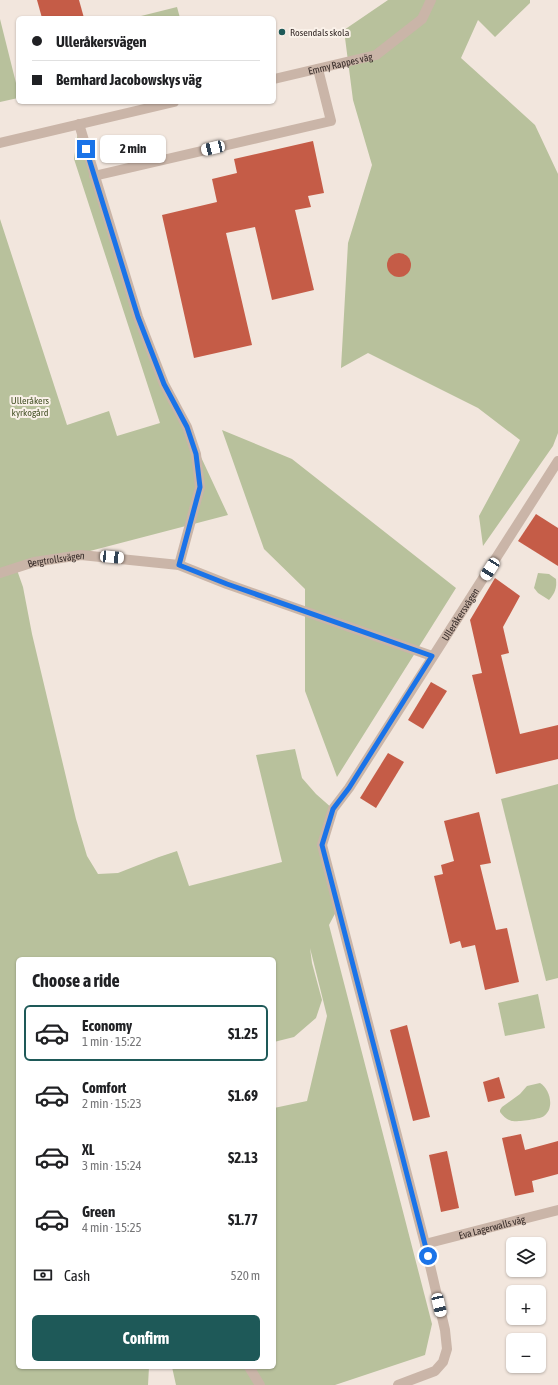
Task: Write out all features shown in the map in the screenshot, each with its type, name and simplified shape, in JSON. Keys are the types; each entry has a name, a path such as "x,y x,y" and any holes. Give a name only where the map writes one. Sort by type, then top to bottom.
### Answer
{"street":[{"name":"Emmy Rappes väg","path":"276,79 376,55 422,19 431,0"},
{"path":"94,176 331,121 318,69"},
{"path":"0,143 165,104"},
{"path":"78,124 138,317 164,384 187,427 196,454 200,487 179,565"},
{"name":"Ulleråkersvägen","path":"398,1385 435,1371 443,1362 447,1349 445,1330 425,1244 322,845 333,809 349,788 558,461"},
{"name":"Bergtrollsvägen","path":"0,573 34,562 82,555 179,565 227,584 432,656"},
{"name":"Eva Lagerwalls väg","path":"425,1244 558,1210"},
{"path":"250,1369 260,1385"}],"green space":[{"path":"388,0 530,0 530,3 495,37 478,20 461,58 535,125 558,174 558,433 553,446 483,546 479,516 520,440 478,408 368,353 341,368 348,243 372,165 353,100 344,30"},
{"path":"177,7 179,16 141,16"},
{"path":"0,19 16,83 16,98 0,102"},
{"name":"Ulleråkers kyrkogård","path":"79,124 138,317 228,515 17,570 23,587 32,634 76,819 87,856 98,874 118,873 177,851 189,886 282,862 256,755 295,749 302,778 316,794 333,809 322,845 338,908 329,925 432,1324 425,1355 335,1385 176,1385 172,1369 276,1369 276,1108 307,1101 327,1016 310,948 312,963 322,1000 316,1018 294,1037 276,1042 276,957 16,957 16,1369 149,1369 148,1385 0,1385 0,219 67,425 109,411 117,436 160,423 74,159"},
{"path":"222,430 292,459 456,588 337,777 305,691 305,589 264,549"},
{"path":"538,573 549,574 556,579 555,590 549,600 538,593 534,588"},
{"path":"558,784 558,978 546,981 501,799"},
{"path":"538,994 545,1028 505,1036 498,1003"},
{"path":"540,1083 549,1094 550,1099 549,1108 544,1116 519,1121 511,1121 504,1117 500,1112 502,1107 520,1094 527,1086"}],"building":[{"path":"37,0 79,0 83,16 41,16"},
{"path":"313,141 324,193 308,196 311,207 295,210 314,290 272,300 255,227 226,233 252,345 194,358 162,215 217,202 212,179 237,173 234,159"},
{"path":"399,253 408,256 411,265 408,274 399,277 390,274 387,265 390,256"},
{"path":"536,514 558,528 558,566 518,541"},
{"path":"495,578 520,596 503,627 509,653 501,655 520,734 558,725 558,759 496,774 472,675 482,673 470,620"},
{"path":"431,682 447,691 423,729 408,720"},
{"path":"388,753 404,762 376,808 360,798"},
{"path":"479,812 491,863 480,865 496,930 507,928 519,982 485,990 475,945 462,948 460,941 450,944 434,876 443,874 441,865 454,861 444,821"},
{"path":"407,1025 430,1117 413,1121 390,1030"},
{"path":"499,1077 505,1098 488,1102 483,1082"},
{"path":"521,1134 525,1150 558,1141 558,1174 532,1181 534,1192 515,1196 502,1138"},
{"path":"447,1151 459,1208 441,1212 429,1155"}],"place":[{"name":"Rosendals skola","path":"282,32"}],"route":[{"path":"86,149 138,317 164,384 187,427 196,454 200,487 179,565 227,584 432,656 349,788 333,809 322,845 428,1256"}]}
